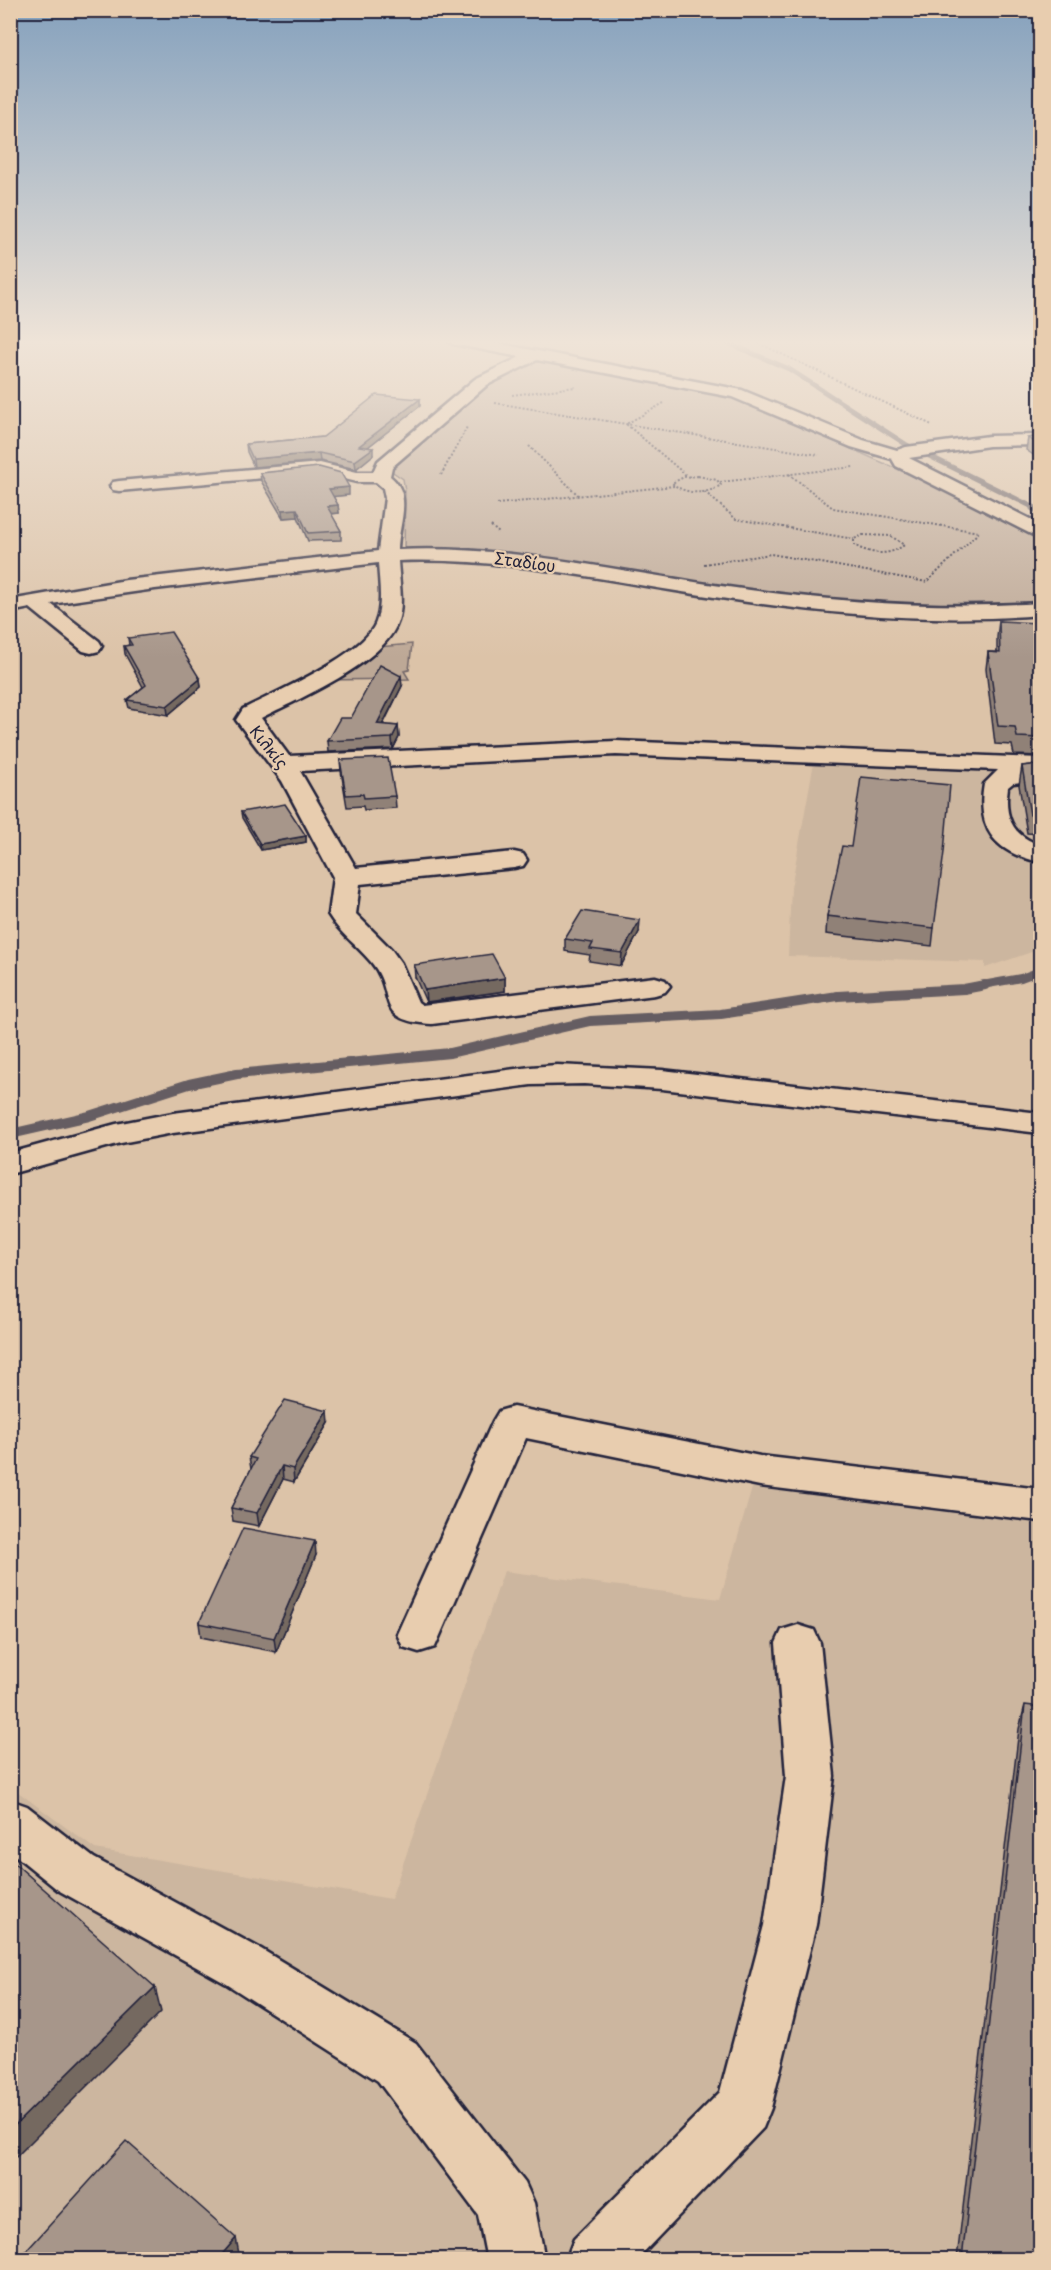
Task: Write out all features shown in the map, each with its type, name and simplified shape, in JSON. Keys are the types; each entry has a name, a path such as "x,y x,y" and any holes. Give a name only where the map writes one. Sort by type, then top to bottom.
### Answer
{"street":[{"path":"118,486 320,468 357,477 381,477 384,465 409,446"},
{"path":"868,446 903,454 950,446"},
{"path":"903,454 902,462 1041,531"},
{"name":"Κιλκίς","path":"346,877 299,788 284,764 252,726 249,716 349,661 375,640 386,625 388,616 387,556 394,504 393,488 381,477"},
{"name":"Σταδίου","path":"10,606 131,585 387,556 435,554 507,559 813,604 923,610 1016,610 1036,618"},
{"path":"34,601 91,646"},
{"path":"284,764 616,748 792,753 1041,765"},
{"path":"1041,774 1006,776 996,784 992,803 999,830 1011,840 1041,854"},
{"path":"514,860 346,877 342,914 348,924 381,955 391,969 404,1006 414,1014 432,1015 655,986"},
{"path":"10,1164 116,1134 173,1123 531,1076 577,1073 815,1096 1041,1123"},
{"path":"419,1634 513,1421 760,1470 1041,1505"},
{"path":"595,2259 743,2108 790,1926 810,1776 798,1643"},
{"path":"10,1821 76,1874 243,1966 397,2062 505,2204 516,2259"}],"path":[{"path":"441,475 453,446"},
{"path":"529,446 579,496"},
{"path":"652,446 687,476"},
{"path":"760,446 821,456"},
{"path":"674,486 674,480 687,476 705,477 720,482 856,467"},
{"path":"700,564 771,554 927,582 979,532 833,508 789,474"},
{"path":"497,504 674,486 687,491 705,492 720,487 720,482"},
{"path":"705,492 736,519 854,539 870,534 886,535 899,539 904,545 898,550 877,552 857,548 854,545 854,539"},
{"path":"491,526 498,533 509,535"}],"shaded area":[{"path":"418,446 844,446 936,486 1040,540 1040,601 960,606 811,599 709,586 510,553 404,549 405,491 403,479 390,470"},
{"path":"412,644 409,670 404,671 409,679 323,680 378,647"},
{"path":"814,762 1040,772 1040,949 985,968 985,962 788,956 791,888"},
{"path":"754,1481 1040,1516 1040,2259 11,2259 10,1786 95,1849 391,1899 504,1571 720,1599"}],"building":[{"path":"247,446 359,446 373,448 355,461 319,453 253,459"},
{"path":"319,467 341,473 349,487 329,489 338,505 327,506 341,531 308,533 297,509 282,510 260,473"},
{"path":"999,621 1038,623 1041,632 1041,697 1037,697 1041,711 1041,738 1017,737 1015,727 998,726 988,652 1000,653"},
{"path":"171,632 200,679 167,706 127,700 146,685 124,646 132,645 128,638"},
{"path":"380,665 401,676 377,724 398,726 392,738 327,741 340,718 351,718"},
{"path":"388,758 395,796 364,798 363,794 346,795 340,760"},
{"path":"1041,764 1041,815 1030,815 1022,766"},
{"path":"861,777 950,785 934,928 827,916 842,846 851,847"},
{"path":"285,804 306,836 260,844 241,812"},
{"path":"582,911 640,920 622,953 590,949 593,943 565,939"},
{"path":"492,954 505,978 425,990 414,965"},
{"path":"285,1400 328,1411 293,1469 282,1466 257,1513 231,1508 256,1459 249,1457"},
{"path":"243,1528 315,1541 274,1638 199,1623"},
{"path":"1025,1705 1041,1707 1041,2259 962,2259"},
{"path":"10,1859 155,1987 10,2130"},
{"path":"126,2141 236,2238 218,2259 19,2259"}],"waterway":[{"path":"909,446 1037,509"},
{"path":"1033,508 1040,511"},
{"path":"977,986 1021,978 1040,971"},
{"path":"10,1134 89,1116 189,1084 237,1074 450,1053 590,1021 721,1014 838,996 964,989 985,985"}]}
